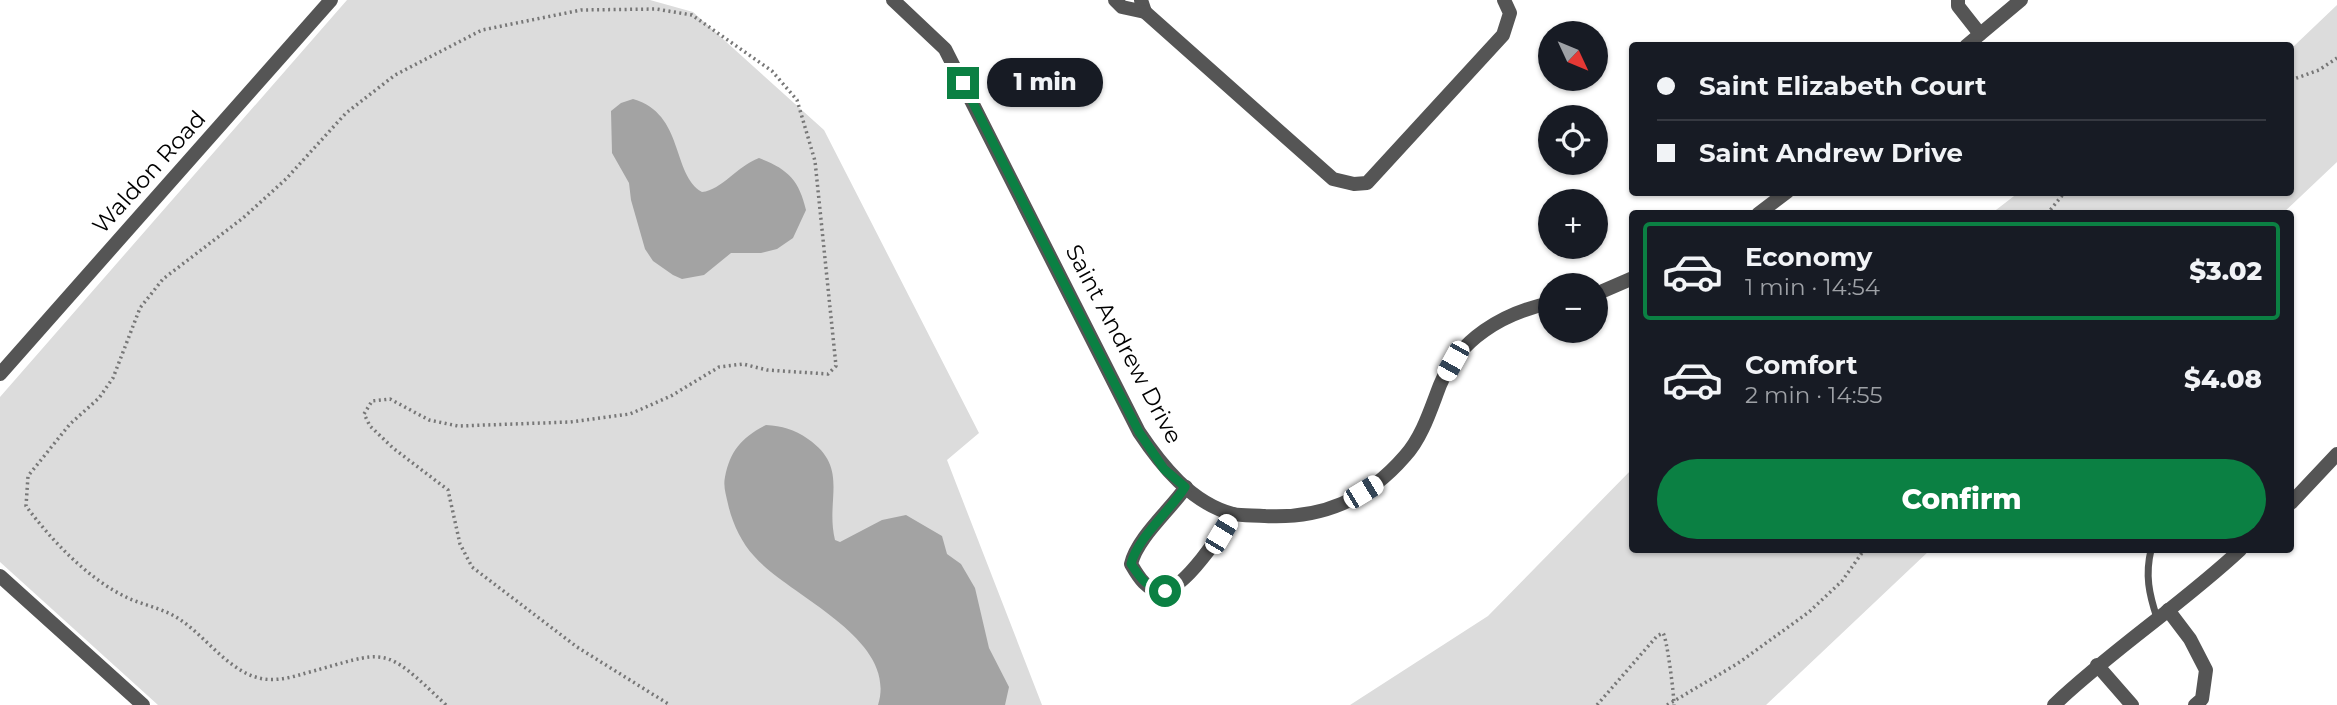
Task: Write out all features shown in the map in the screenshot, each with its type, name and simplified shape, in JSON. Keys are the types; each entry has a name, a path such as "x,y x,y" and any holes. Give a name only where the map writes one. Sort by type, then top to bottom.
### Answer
{"street":[{"name":"Waldon Road","path":"0,374 331,0"},
{"name":"Saint Andrew Drive","path":"893,0 944,49 1139,432 1164,469 1185,487 1233,514 1298,517 1346,502 1380,482 1408,454 1453,361 1474,338 1494,323 1538,307"},
{"path":"1115,0 1122,7 1143,6 1333,179 1354,184 1367,183 1503,35 1510,13 1504,0"},
{"path":"1958,0 1958,6 1980,34"},
{"path":"1971,42 2021,0"},
{"path":"1763,210 1782,196"},
{"path":"1608,289 1629,280"},
{"path":"2294,500 2337,454"},
{"path":"1185,487 1169,511 1134,549 1131,564 1142,581 1153,589 1165,591 1182,581 1221,534 1233,514"},
{"path":"2054,705 2096,665 2163,615 2236,553"},
{"path":"0,576 143,705"},
{"path":"2163,615 2190,639 2206,670 2202,699 2195,705"},
{"path":"2096,665 2132,705"}],"lane":[{"path":"2150,553 2147,567 2148,590 2163,615"}],"path":[{"path":"446,705 396,661 382,655 359,656 287,679 263,679 235,665 183,621 128,598 80,563 26,506 28,476 69,424 99,398 113,378 140,308 163,279 243,218 286,179 346,113 395,75 481,30 581,10 656,9 692,15 772,71 797,100 815,161 836,366 828,374 767,370 743,364 719,367 671,396 630,414 606,419 458,426 429,420 390,399 372,401 364,414 370,426 393,448 448,490 460,544 472,567 577,647 670,705"},
{"path":"2294,79 2319,71 2337,58"},
{"path":"2050,210 2062,196"},
{"path":"1667,705 1674,704 1737,664 1817,606 1842,581 1862,553"},
{"path":"1597,705 1657,636 1663,633 1668,642 1668,668 1674,704"}],"shaded area":[{"path":"347,0 650,0 693,12 824,130 979,433 947,460 1042,705 158,705 0,562 0,397"},
{"path":"2337,5 2337,162 2286,210 1996,210 2014,196 2294,196 2294,46"},
{"path":"633,99 650,107 661,117 670,130 685,172 702,192 716,187 759,158 785,171 796,183 806,210 793,238 777,249 761,253 731,253 704,275 682,279 653,261 645,249 629,183 612,153 611,111 621,103"},
{"path":"766,425 788,429 803,436 821,450 829,461 834,485 835,540 840,542 882,520 906,515 942,536 947,554 961,564 975,588 989,648 1009,687 1005,705 878,705 880,681 872,659 857,639 837,620 770,571 749,550 735,525 724,480 727,468 738,446"},
{"path":"1629,472 1629,553 1927,553 1766,705 1350,705 1488,616"}],"route":[{"path":"963,83 1139,432 1164,469 1185,487 1169,511 1134,549 1131,564 1142,581 1153,589 1165,591"}]}
